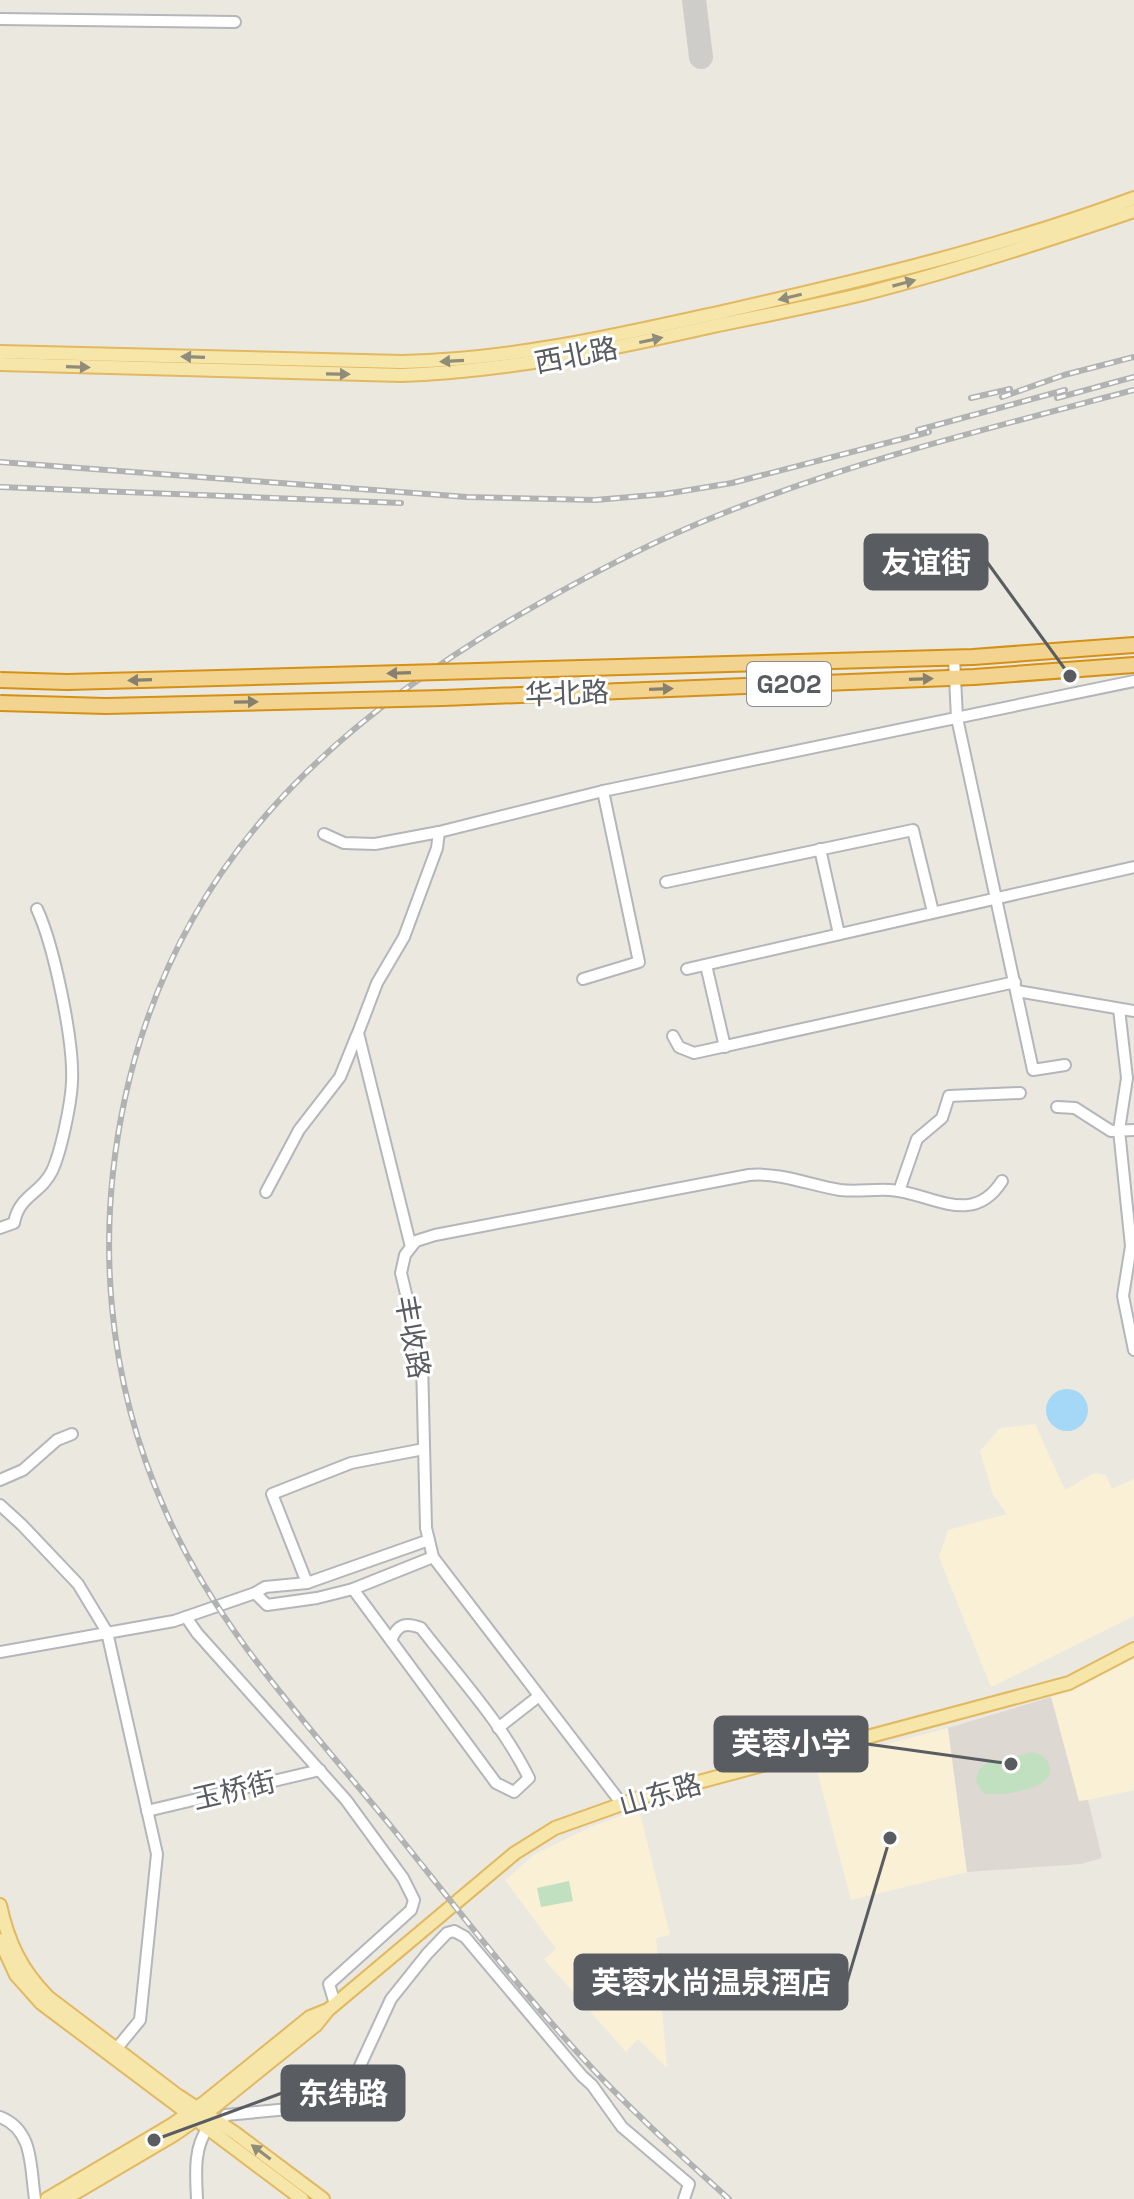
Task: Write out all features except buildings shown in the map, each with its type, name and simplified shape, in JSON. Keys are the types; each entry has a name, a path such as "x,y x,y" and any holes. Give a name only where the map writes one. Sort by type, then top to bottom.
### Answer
{"highway":[{"name":"华北路","path":"0,680 67,682 954,658 1134,645"},
{"name":"华北路","path":"0,703 94,706 443,698 954,678 1134,665"}],"main road":[{"name":"西北路","path":"0,352 402,362 458,361 516,355 917,267 1134,198"},
{"name":"西北路","path":"0,364 401,375 460,373 518,366 593,353 865,293 997,256 1134,211"},
{"name":"山东路","path":"196,2114 316,2025 332,2007 440,1914 534,1839 573,1820 622,1804 1069,1683 1134,1649"},
{"path":"0,1905 15,1956 35,1983 63,2010 196,2114 323,2199"},
{"path":"0,1940 7,1958 28,1990 57,2016 113,2052"},
{"path":"47,2199 196,2114"},
{"path":"65,2199 196,2114"},
{"path":"214,2126 302,2199"}],"street":[{"path":"0,19 235,22"},
{"path":"954,658 957,718 1033,1070 1065,1065"},
{"path":"324,834 344,843 375,844 439,832 603,791 1134,681"},
{"path":"583,979 639,962 603,791"},
{"path":"666,882 913,830 933,912"},
{"path":"266,1192 299,1130 340,1077 377,983 404,937 437,848 439,832"},
{"path":"820,849 839,934"},
{"path":"687,969 1134,867"},
{"path":"0,1228 14,1223 16,1210 52,1172 72,1082 67,1033 47,932 37,909"},
{"path":"706,965 725,1047"},
{"path":"673,1036 679,1047 694,1053 1016,987 1134,1011"},
{"path":"1119,1009 1127,1078 1119,1130 1131,1246 1123,1296 1134,1350"},
{"name":"丰收路","path":"358,1033 411,1247 405,1255 401,1273 422,1361 429,1540 433,1557 622,1804"},
{"path":"899,1191 917,1139 942,1118 949,1096 1020,1093"},
{"path":"1057,1107 1075,1108 1111,1131 1134,1130"},
{"path":"411,1247 416,1241 435,1235 765,1173 845,1191 899,1191 949,1205 972,1205 993,1195 1002,1181"},
{"path":"0,1480 23,1470 57,1440 72,1434"},
{"path":"307,1583 272,1494 351,1463 424,1449"},
{"path":"0,1505 78,1584 107,1632 157,1854 140,2020 113,2052"},
{"path":"0,1652 186,1617 265,1587 307,1583 429,1540"},
{"path":"255,1593 267,1605 317,1598 353,1589 433,1557"},
{"path":"353,1589 391,1641 496,1783 514,1792 529,1778 498,1728 421,1628 402,1625 394,1632 391,1641"},
{"path":"186,1617 346,1800 403,1878 414,1900 411,1910 329,1984 332,2007"},
{"path":"498,1728 539,1696"},
{"name":"玉桥街","path":"147,1811 320,1770"},
{"path":"197,2199 196,2170 200,2138 226,2115 299,2108 353,2081 391,1999 427,1954 447,1933 454,1931 465,1937 592,2085 622,2127 689,2184 684,2199"},
{"path":"0,2117 13,2122 23,2133 35,2199"}],"shaded area":[{"path":"1035,1424 1065,1490 1094,1473 1106,1475 1112,1489 1134,1479 1134,1616 991,1687 939,1557 948,1530 1007,1514 993,1495 980,1451 1000,1428"},
{"path":"1134,1658 1134,1790 1079,1802 1051,1697"},
{"path":"1051,1697 1079,1801 1088,1800 1102,1858 1081,1864 967,1872 948,1728"},
{"path":"948,1728 967,1872 851,1900 815,1763"},
{"path":"639,1809 670,1935 656,1938 667,2068 638,2039 626,2052 544,1959 556,1949 505,1880 535,1854 591,1827"}],"green space":[{"path":"1034,1752 1045,1758 1049,1766 1048,1777 1042,1783 1011,1793 983,1793 976,1782 978,1771 986,1763"},
{"path":"569,1881 573,1901 541,1907 537,1888"}],"water":[{"path":"1067,1389 1082,1395 1088,1410 1082,1425 1067,1431 1052,1425 1046,1410 1052,1395"}],"taxiway":[{"path":"694,0 701,57"}],"railway":[{"path":"1002,397 1064,375 1134,357"},
{"path":"1057,398 1134,377"},
{"path":"971,398 1010,389"},
{"path":"918,430 1065,390"},
{"path":"729,2199 614,2091 530,1998 268,1677 211,1596 186,1554 145,1461 119,1359 112,1307 110,1203 125,1098 148,1016 180,942 220,875 267,814 321,758 382,707 448,659 592,574 719,515 872,461 1134,390"},
{"path":"0,462 467,497 595,500 665,494 732,483 929,432"},
{"path":"0,487 401,503"}],"place":[{"name":"友谊街","path":"1070,676"},
{"name":"芙蓉小学","path":"1011,1764"},
{"name":"芙蓉水尚温泉酒店","path":"890,1838"},
{"name":"东纬路","path":"154,2140"}]}
